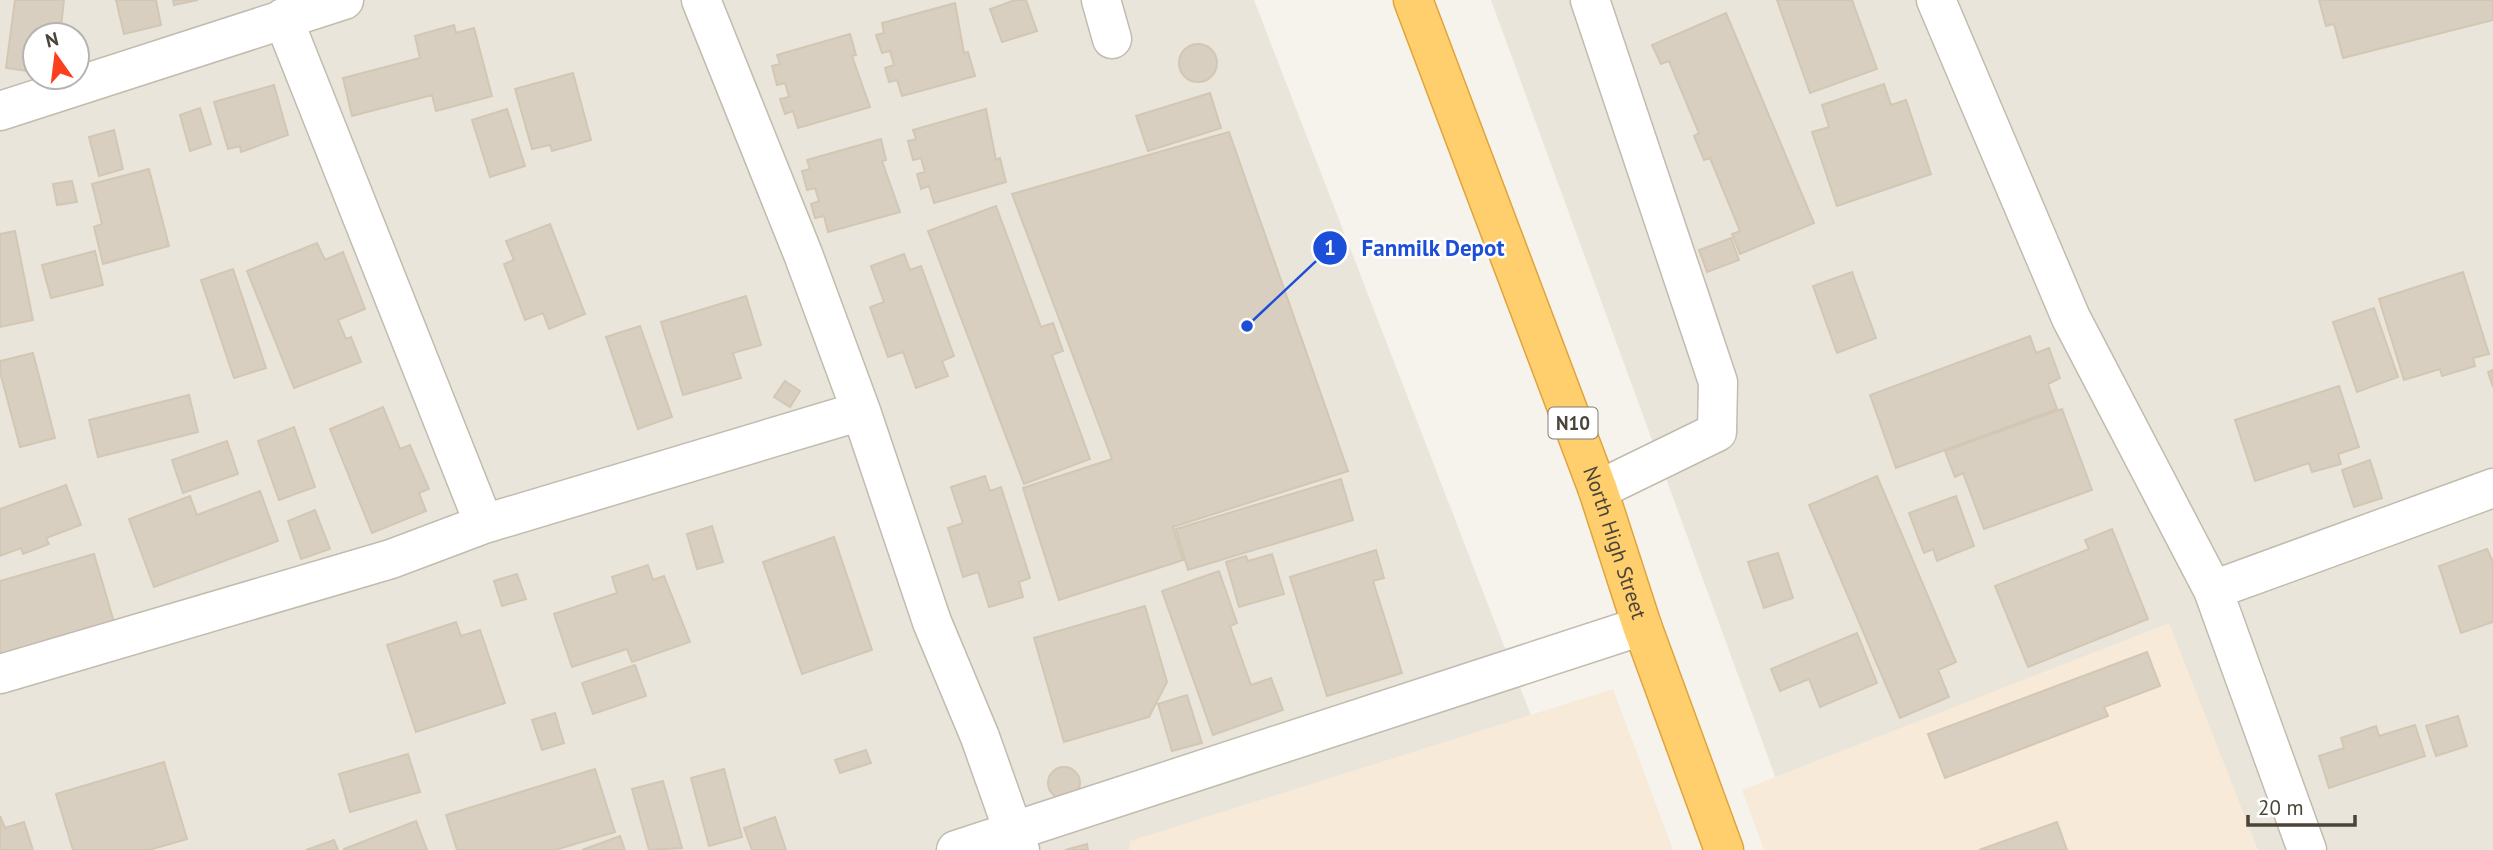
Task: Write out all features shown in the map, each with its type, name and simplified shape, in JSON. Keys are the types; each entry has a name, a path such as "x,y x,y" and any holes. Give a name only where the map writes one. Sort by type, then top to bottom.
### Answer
{"highway":[{"name":"North High Street","path":"1413,0 1598,490 1642,626 1724,850"}],"street":[{"path":"0,111 344,0"},
{"path":"701,0 861,411 932,622 980,737 1016,841"},
{"path":"1101,0 1112,39"},
{"path":"1590,0 1718,382 1717,432 1598,490"},
{"path":"1936,0 2071,318 2213,590 2307,850"},
{"path":"283,18 484,524"},
{"path":"0,674 391,559 484,524 861,411"},
{"path":"2213,590 2493,488"},
{"path":"956,850 1016,841 1642,626"}],"shaded area":[{"path":"0,0 1254,0 1583,850 0,850"},
{"path":"1491,0 2493,0 2493,850 1802,850"},
{"path":"2169,623 2258,850 1764,850 1742,790"},
{"path":"1613,689 1673,850 1129,850 1130,841"}],"building":[{"path":"15,0 64,0 62,21 21,21 21,70 6,68"},
{"path":"116,0 156,0 161,25 124,34"},
{"path":"173,0 198,0 174,5"},
{"path":"1015,0 1026,0 1037,31 1002,42 990,9"},
{"path":"1777,0 1852,0 1877,69 1810,93"},
{"path":"2319,0 2493,0 2493,20 2343,58 2334,24 2326,26"},
{"path":"955,3 964,53 968,52 975,76 902,96 897,80 889,82 885,68 894,65 890,51 882,53 876,35 884,33 882,23"},
{"path":"1726,13 1814,223 1740,254 1732,234 1740,231 1710,158 1704,160 1694,136 1699,133 1669,61 1661,64 1652,45"},
{"path":"454,25 456,33 474,28 492,96 436,111 432,95 352,116 343,78 420,58 415,36"},
{"path":"850,34 856,55 852,56 870,107 798,128 793,111 785,114 780,99 789,97 785,83 777,85 772,66 780,64 777,55"},
{"path":"1198,44 1212,49 1217,63 1212,77 1198,82 1184,77 1179,63 1184,49"},
{"path":"573,73 591,140 552,151 550,145 532,149 515,89"},
{"path":"1884,84 1891,105 1906,100 1931,174 1837,206 1812,132 1829,127 1822,105"},
{"path":"274,85 288,135 241,152 240,146 228,149 214,102"},
{"path":"1210,93 1221,128 1148,151 1136,116"},
{"path":"200,108 211,144 190,151 180,115"},
{"path":"507,109 525,166 490,177 472,120"},
{"path":"986,109 996,160 1000,158 1006,182 934,203 929,186 921,189 917,174 925,172 921,158 913,160 908,141 916,139 913,130"},
{"path":"114,130 123,169 99,176 89,137"},
{"path":"1229,132 1348,471 1173,527 1183,560 1059,600 1023,488 1112,459 1012,194"},
{"path":"881,139 886,160 882,161 900,212 828,232 824,216 815,218 811,204 819,201 815,188 807,190 802,171 810,169 807,160"},
{"path":"149,169 169,246 103,264 94,227 102,224 92,184"},
{"path":"72,181 77,202 57,205 53,184"},
{"path":"996,206 1041,327 1053,323 1063,351 1052,355 1090,459 1024,484 928,231"},
{"path":"550,224 585,314 549,329 543,313 525,320 504,264 514,260 506,241"},
{"path":"15,231 33,320 0,327 0,234"},
{"path":"1731,238 1739,260 1707,272 1699,250"},
{"path":"317,243 325,260 343,252 365,309 338,320 346,339 351,337 361,362 294,388 247,271"},
{"path":"95,251 103,285 51,298 42,265"},
{"path":"904,254 910,270 921,266 954,356 942,361 948,376 916,388 903,352 888,357 870,307 884,302 871,266"},
{"path":"233,269 266,368 234,378 201,280"},
{"path":"1852,272 1876,338 1837,353 1813,286"},
{"path":"2463,272 2489,354 2473,358 2475,366 2442,376 2440,369 2404,380 2379,299"},
{"path":"746,296 761,345 733,353 741,378 683,395 661,322"},
{"path":"2374,308 2398,377 2357,392 2333,322"},
{"path":"640,326 672,417 638,429 606,337"},
{"path":"2030,336 2036,353 2049,348 2060,378 2048,384 2057,409 1896,468 1870,395"},
{"path":"33,353 55,438 20,447 0,372 0,361"},
{"path":"2493,370 2493,387 2488,372"},
{"path":"785,381 800,391 790,407 774,397"},
{"path":"2339,386 2359,447 2338,454 2341,464 2312,472 2309,463 2255,481 2235,420"},
{"path":"189,395 198,432 98,457 89,420"},
{"path":"383,407 400,449 410,445 429,489 419,493 426,511 372,533 330,429"},
{"path":"2062,409 2092,490 1984,529 1963,473 1955,477 1945,451"},
{"path":"294,427 315,487 279,500 258,441"},
{"path":"227,441 238,474 183,493 172,460"},
{"path":"2370,460 2382,498 2354,507 2342,470"},
{"path":"985,476 990,491 1001,487 1030,578 1019,582 1023,597 989,607 978,572 963,577 948,528 963,523 951,487"},
{"path":"1877,476 1956,662 1938,670 1949,697 1900,718 1809,505"},
{"path":"1341,479 1353,520 1188,570 1176,529"},
{"path":"66,485 81,525 46,538 49,544 23,554 21,548 0,556 0,509"},
{"path":"260,491 278,541 154,587 129,519 190,496 197,515"},
{"path":"1956,496 1974,546 1937,561 1933,549 1924,553 1909,513"},
{"path":"315,510 330,549 301,559 288,521"},
{"path":"712,526 723,562 697,569 687,534"},
{"path":"2112,529 2148,619 2028,667 1995,586 2089,549 2085,540"},
{"path":"834,537 872,650 802,674 763,562"},
{"path":"2487,549 2493,562 2493,622 2461,633 2439,566"},
{"path":"1376,550 1384,578 1373,581 1402,673 1327,696 1290,577"},
{"path":"1778,553 1793,598 1764,608 1748,562"},
{"path":"94,554 114,622 0,656 0,581"},
{"path":"1272,554 1284,594 1239,607 1226,562 1246,556 1248,561"},
{"path":"648,565 653,580 664,576 690,642 632,662 627,649 572,667 554,614 617,593 612,577"},
{"path":"1219,571 1237,623 1230,626 1251,685 1271,678 1283,710 1213,735 1162,591"},
{"path":"517,574 526,599 502,606 494,581"},
{"path":"1145,606 1167,682 1149,717 1064,742 1034,638"},
{"path":"456,622 461,636 480,630 505,703 416,732 387,645"},
{"path":"1857,633 1877,683 1820,707 1809,679 1780,691 1771,669"},
{"path":"2147,652 2160,686 2104,707 2108,716 1945,778 1928,734"},
{"path":"635,665 646,696 593,714 582,683"},
{"path":"1187,695 1202,743 1172,751 1158,704"},
{"path":"555,713 564,743 542,750 532,720"},
{"path":"2458,716 2467,746 2436,756 2426,726"},
{"path":"2415,725 2425,756 2329,788 2319,756 2344,748 2341,738 2376,726 2379,736"},
{"path":"866,750 871,763 840,773 835,760"},
{"path":"408,754 420,792 350,812 339,774"},
{"path":"164,762 187,839 149,850 73,850 56,794"},
{"path":"1064,767 1075,772 1080,783 1075,794 1064,799 1053,794 1048,783 1053,772"},
{"path":"595,769 615,832 555,850 457,850 446,815"},
{"path":"724,769 742,837 709,846 691,778"},
{"path":"663,781 682,848 649,850 632,789"},
{"path":"0,816 5,828 24,822 33,850 0,850"},
{"path":"775,817 786,850 752,850 744,828"},
{"path":"416,821 427,850 344,850 344,849"},
{"path":"2057,822 2067,850 1979,850"},
{"path":"620,836 625,850 582,850"},
{"path":"334,840 338,850 306,850"},
{"path":"1087,844 1088,850 1065,850"}],"place":[{"name":"Fanmilk Depot","path":"1247,326"}]}
